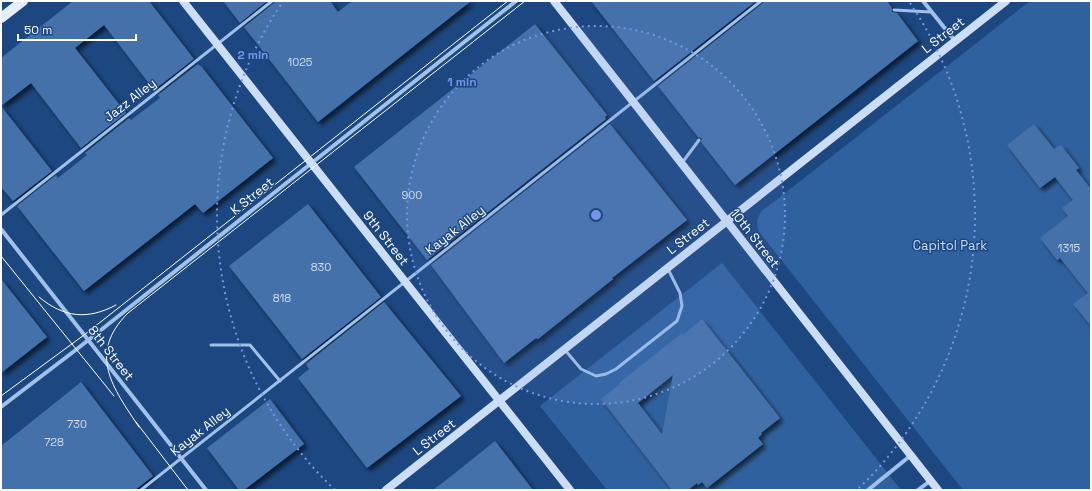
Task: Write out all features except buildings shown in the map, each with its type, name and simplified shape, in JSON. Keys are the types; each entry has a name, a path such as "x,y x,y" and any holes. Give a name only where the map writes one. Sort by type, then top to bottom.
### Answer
{"main road":[{"path":"2,16 23,1"}],"street":[{"name":"9th Street","path":"183,1 570,490"},
{"name":"K Street","path":"1,407 88,340 516,1"},
{"name":"10th Street","path":"554,1 938,490"},
{"path":"923,1 955,41"},
{"name":"L Street","path":"386,490 1006,1"},
{"name":"8th Street","path":"1,229 206,490"},
{"path":"868,490 910,456"},
{"path":"918,490 930,481"}],"lane":[{"name":"Jazz Alley","path":"1,215 272,1"},
{"name":"Kayak Alley","path":"141,490 762,1"},
{"path":"894,10 931,12"},
{"path":"681,164 699,140"},
{"path":"564,349 581,369 596,376 616,369 677,321 682,306 680,293 667,268"},
{"path":"211,345 250,345 280,380"}],"green space":[{"name":"Capitol Park","path":"1030,1 1091,1 1091,490 963,490 760,233 757,222 762,211"},
{"path":"722,263 901,490 607,490 540,406"}],"tram line":[{"path":"1,396 84,335 508,1"},
{"path":"139,427 113,385 108,371 107,357 109,343 116,328 128,313 525,1"},
{"path":"1,256 114,396"},
{"path":"39,297 58,309 67,313 76,314 86,315 96,313 116,305"},
{"path":"136,422 188,490"}]}
